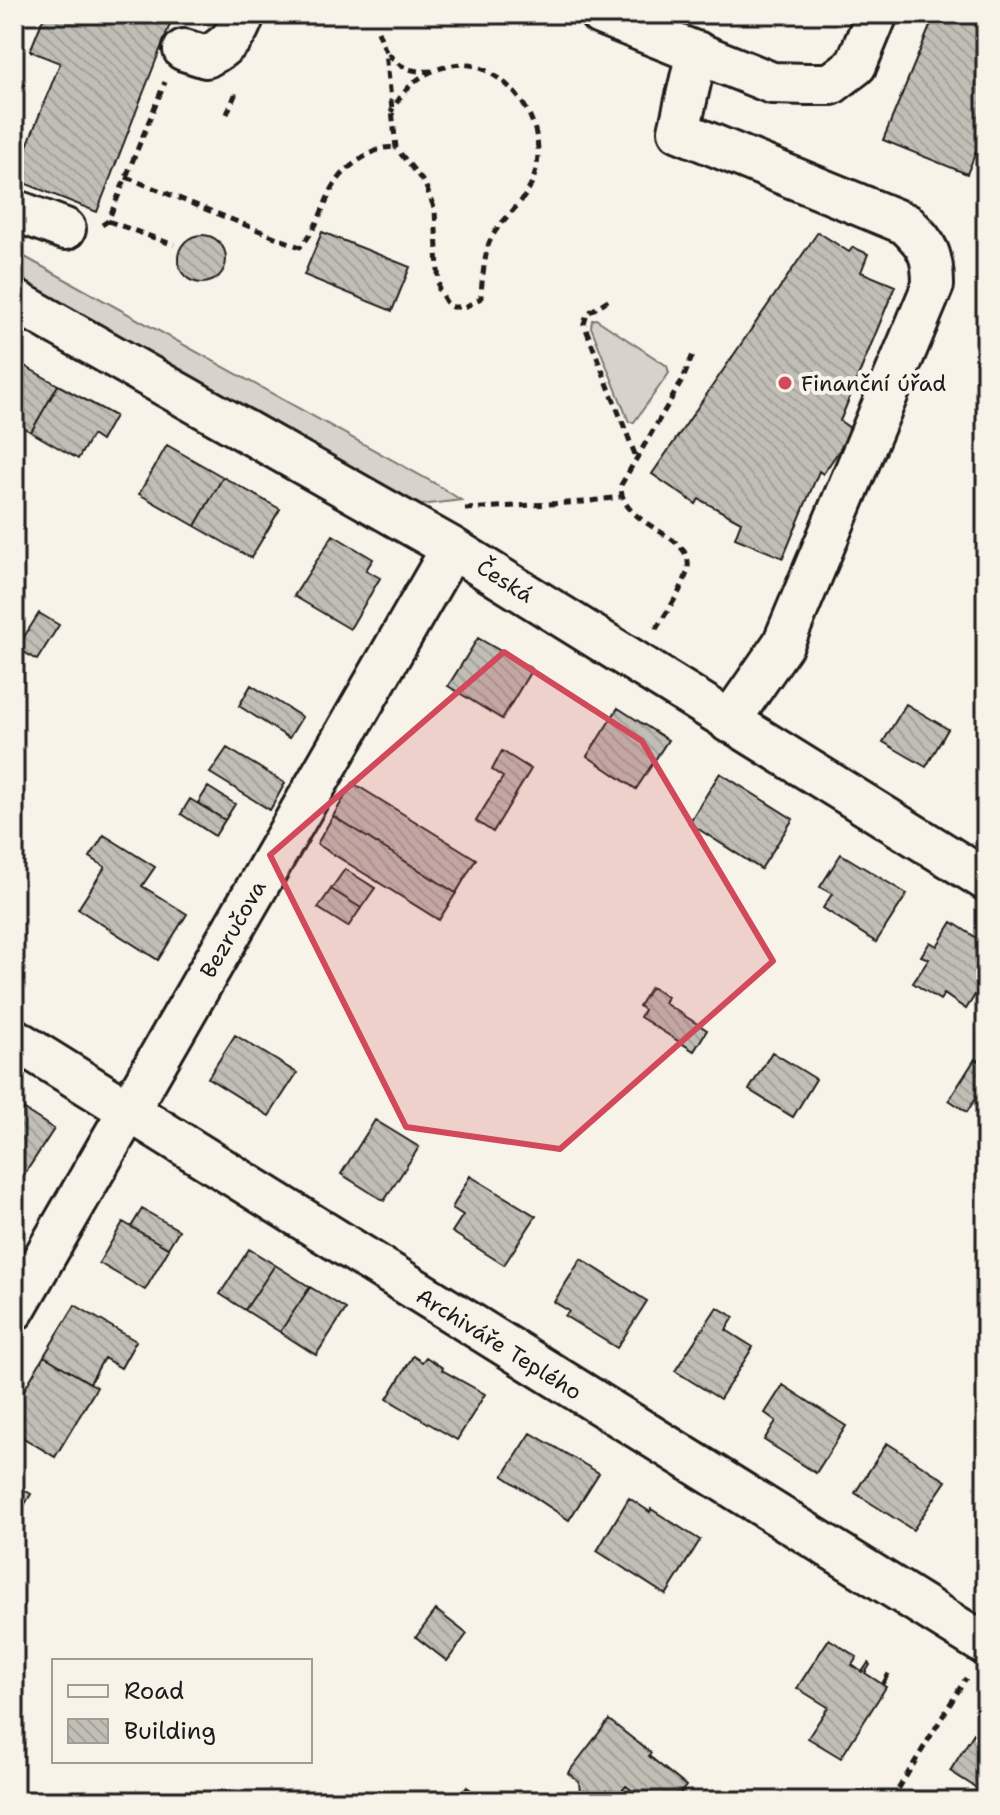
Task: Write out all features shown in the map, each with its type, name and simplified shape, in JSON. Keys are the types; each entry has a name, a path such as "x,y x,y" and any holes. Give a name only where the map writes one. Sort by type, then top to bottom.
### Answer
{"street":[{"path":"184,50 206,57 224,48 240,27 244,14"},
{"path":"600,14 772,83 831,84 856,65 877,14"},
{"path":"697,52 679,131 906,224 925,242 933,262 933,285 783,644 729,722"},
{"path":"14,210 65,229"},
{"name":"Česká","path":"14,300 452,548 729,722 820,762 986,880"},
{"name":"Bezručova","path":"14,1310 452,548"},
{"name":"Archiváře Teplého","path":"14,1039 977,1640"}],"path":[{"path":"378,31 386,52 396,148 415,169 431,196 437,224 439,290 452,307 465,307 481,298 489,244 527,193 537,161 537,132 532,116 521,101 509,86 491,73 475,65 461,63 432,71 407,70 386,52"},
{"path":"391,112 406,88 432,71"},
{"path":"159,98 108,221 174,245"},
{"path":"126,177 300,247 317,225 328,193 340,175 376,150 385,146 396,148"},
{"path":"608,300 587,314 584,324 636,457"},
{"path":"649,638 679,590 688,566 686,555 673,540 629,511 620,497 621,485 683,379 694,352"},
{"path":"460,509 620,497"},
{"path":"891,1801 977,1640"}],"highlighted area":[{"path":"504,652 642,741 773,961 560,1149 406,1127 270,855"}],"shaded area":[{"path":"14,251 461,500 421,505 14,279"},
{"path":"596,319 667,366 669,373 634,422 629,422 591,327 592,320"}],"building":[{"path":"45,14 174,14 97,212 14,179 60,63 30,51"},
{"path":"175,14 203,14 199,24"},
{"path":"935,14 986,14 986,127 967,174 883,140"},
{"path":"322,232 410,267 392,311 304,275"},
{"name":"Finanční úřad","path":"818,232 849,252 853,247 868,254 861,272 895,286 840,421 853,430 823,474 819,471 783,558 735,538 741,522 699,499 696,504 652,474"},
{"path":"202,235 219,242 226,259 219,276 202,283 185,276 178,259 185,242"},
{"path":"14,360 58,385 31,432 14,422"},
{"path":"58,385 115,416 101,441 92,435 78,459 31,432"},
{"path":"167,445 223,477 195,526 139,494"},
{"path":"223,477 280,509 251,558 195,526"},
{"path":"333,535 373,559 366,570 380,578 350,629 294,596"},
{"path":"39,613 59,625 37,660 17,648"},
{"path":"478,638 532,669 502,719 448,686"},
{"path":"251,685 302,717 289,738 239,706"},
{"path":"906,704 948,729 926,767 883,742"},
{"path":"618,708 668,740 636,789 587,756"},
{"path":"227,748 285,783 270,810 210,773"},
{"path":"502,751 531,769 493,832 476,821 503,777 492,770"},
{"path":"720,773 793,819 761,869 689,823"},
{"path":"353,783 476,859 456,893 333,816"},
{"path":"208,787 235,804 225,820 198,803"},
{"path":"190,799 225,820 215,836 181,814"},
{"path":"333,816 456,893 439,920 317,844"},
{"path":"104,835 155,867 142,886 187,914 158,960 78,909 105,867 90,857"},
{"path":"841,854 907,894 876,942 823,908 832,894 820,887"},
{"path":"345,869 375,888 361,908 331,889"},
{"path":"331,889 361,908 348,927 318,908"},
{"path":"952,922 986,944 986,978 966,1009 944,994 940,1000 913,983 929,959 921,956 930,942 937,946"},
{"path":"651,987 667,997 664,1003 707,1030 694,1051 640,1017 644,1010 639,1006"},
{"path":"235,1035 297,1073 269,1116 208,1078"},
{"path":"772,1052 816,1079 793,1117 749,1090"},
{"path":"975,1059 986,1066 986,1082 967,1112 949,1100"},
{"path":"14,1103 54,1129 20,1181 14,1177"},
{"path":"375,1120 419,1147 384,1201 341,1174"},
{"path":"470,1176 536,1216 504,1265 452,1232 463,1215 452,1208"},
{"path":"142,1209 179,1230 168,1248 131,1227"},
{"path":"123,1222 169,1249 145,1290 99,1263"},
{"path":"249,1249 275,1265 245,1310 220,1294"},
{"path":"581,1259 647,1301 617,1348 565,1316 569,1311 554,1302"},
{"path":"275,1265 310,1287 280,1332 245,1310"},
{"path":"310,1287 346,1309 316,1355 280,1332"},
{"path":"75,1305 136,1341 121,1368 104,1358 90,1383 44,1356"},
{"path":"717,1307 734,1317 726,1330 753,1347 720,1399 675,1371"},
{"path":"44,1356 97,1387 55,1457 14,1432 14,1407"},
{"path":"413,1356 422,1362 426,1357 442,1370 485,1394 457,1440 387,1399"},
{"path":"783,1385 846,1426 816,1473 764,1440 776,1421 765,1413"},
{"path":"531,1433 599,1473 569,1520 503,1476"},
{"path":"887,1443 946,1481 913,1530 855,1493"},
{"path":"14,1484 31,1494 14,1522"},
{"path":"629,1498 700,1540 666,1595 597,1551"},
{"path":"436,1610 467,1634 447,1661 416,1637"},
{"path":"829,1639 857,1657 852,1665 862,1672 868,1663 870,1665 865,1673 882,1684 889,1675 883,1685 886,1687 841,1758 808,1738 828,1707 797,1688"},
{"path":"986,1714 986,1794 950,1771"},
{"path":"609,1720 686,1786 674,1801 645,1801 626,1786 614,1801 603,1801 598,1797 588,1799 580,1792 579,1782 568,1773"},
{"path":"467,1787 485,1801 456,1801"}],"place":[{"name":"Finanční úřad","path":"785,383"}]}
